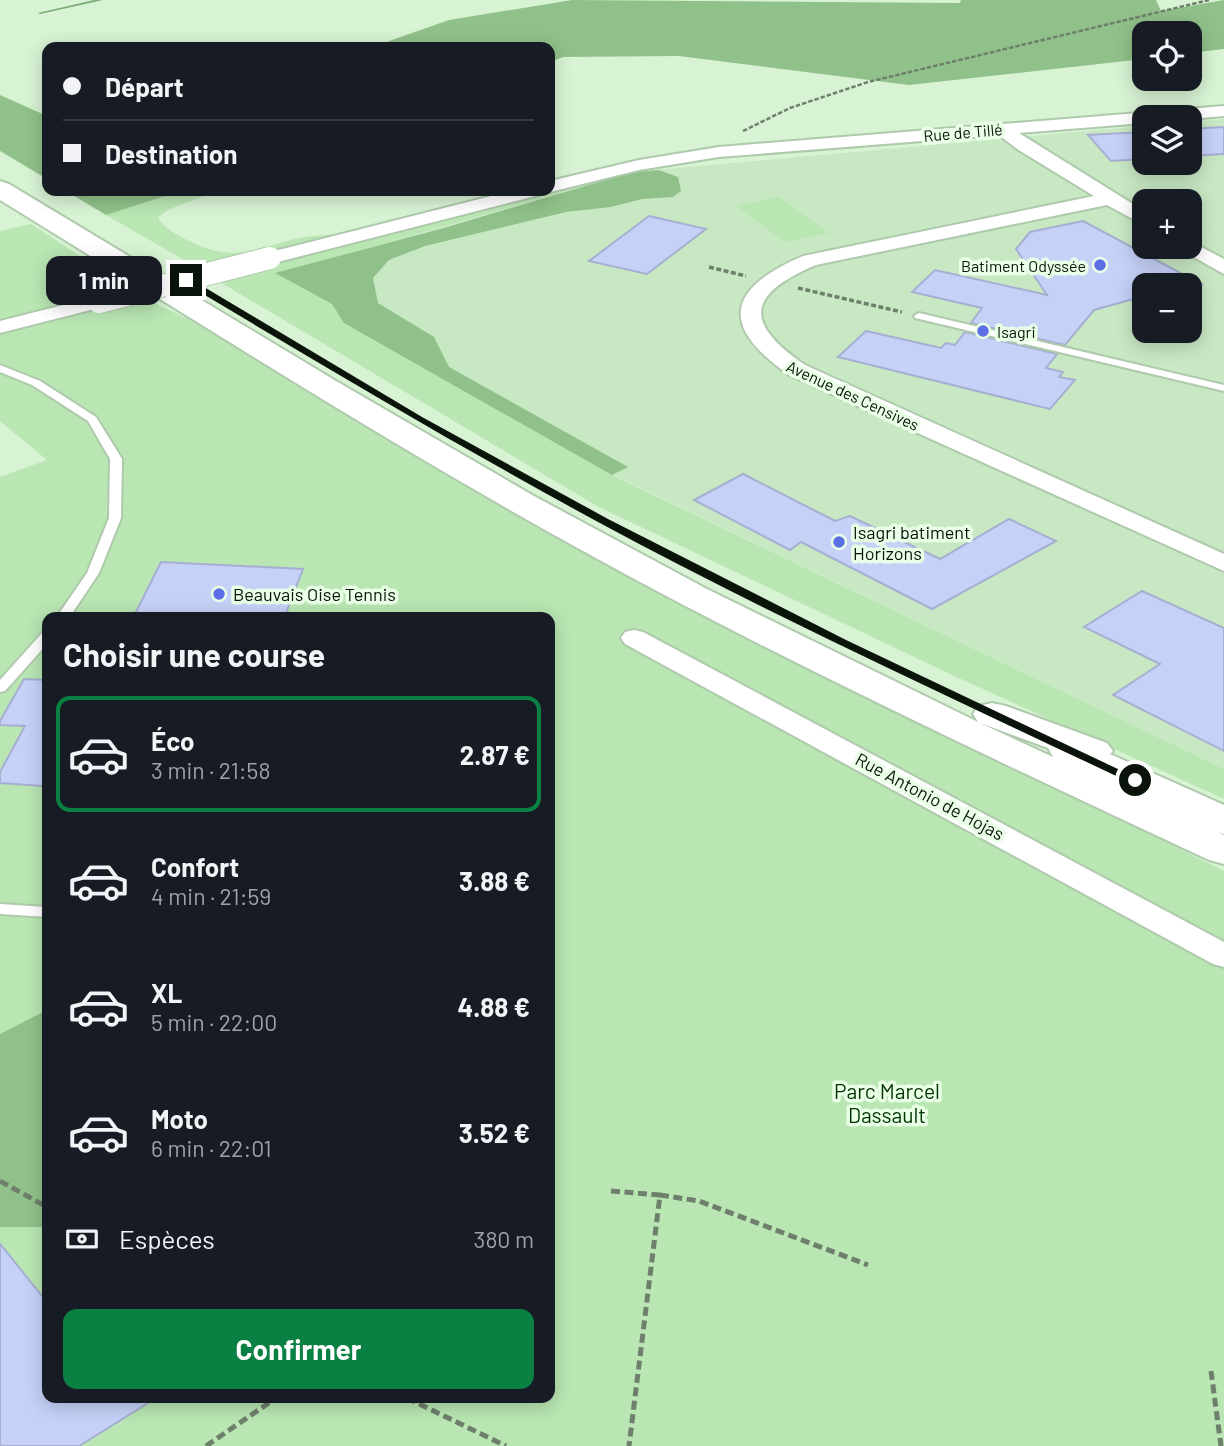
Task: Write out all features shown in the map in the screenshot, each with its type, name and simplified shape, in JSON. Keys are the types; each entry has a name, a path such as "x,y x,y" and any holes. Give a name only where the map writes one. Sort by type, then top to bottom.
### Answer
{"main road":[{"path":"0,169 42,194"},
{"path":"0,189 323,387 524,504 851,675 1224,851"},
{"path":"45,196 377,395 508,469 745,594 992,715 1224,821"},
{"path":"992,715 1107,756 1224,805"}],"street":[{"name":"Rue de Tillé","path":"555,185 703,155 1224,111"},
{"path":"1003,129 1023,145 1132,211"},
{"path":"0,327 512,196"},
{"path":"769,281 789,269 823,257 1112,198"},
{"path":"1202,254 1224,268"},
{"name":"Avenue des Censives","path":"769,281 752,302 750,326 765,348 784,363 1224,563"},
{"name":"Rue Antonio de Hojas","path":"634,638 1224,956"}],"lane":[{"path":"919,316 1224,388"},
{"path":"0,368 36,383 92,419 116,459 115,518 93,573 66,612"},
{"path":"0,688 42,642"},
{"path":"0,909 42,912"}],"path":[{"path":"703,155 755,123 816,99 908,71 946,65 1209,0"},
{"path":"709,267 919,316"},
{"path":"0,1181 42,1204"},
{"path":"611,1191 699,1201 868,1265"},
{"path":"629,1446 660,1195"},
{"path":"1211,1371 1221,1446"},
{"path":"206,1446 269,1403"},
{"path":"417,1403 506,1446"}],"shaded area":[{"path":"572,0 960,3 961,0 1156,0 1161,11 1224,0 1224,49 1202,52 1202,21 1132,21 1132,60 909,85 679,56 563,57 555,60 555,42 386,42 449,20"},
{"path":"0,95 42,114 42,176 0,151"},
{"path":"1224,119 1224,769 570,454 264,277 632,172 1132,127 1132,175 1202,175 1202,121"},
{"path":"659,170 678,177 681,191 673,197 642,199 611,207 566,212 425,246 389,260 373,278 378,303 434,337 449,367 628,467 612,475 344,323 332,304 275,273 444,228 632,172"},
{"path":"74,196 165,196 106,215"},
{"path":"42,1013 42,1227 0,1227 0,1034"}],"green space":[{"path":"632,172 555,194 555,191"},
{"path":"165,196 203,196 170,209 158,218 179,236 202,247 227,253 251,251 298,238 350,233 200,269 106,215"},
{"path":"537,196 548,196 276,274 332,304 344,323 612,475 1224,769 1224,799 952,675 597,506 213,278"},
{"path":"779,197 829,233 785,242 736,206"},
{"path":"31,224 129,288 0,321 0,231"},
{"name":"Parc Marcel Dassault","path":"142,297 209,329 572,545 1224,871 1224,1446 0,1446 0,477 47,460 0,421 0,335"}],"building":[{"path":"1224,127 1224,154 1202,155 1202,128"},
{"path":"1132,133 1132,160 1111,161 1088,135"},
{"path":"649,216 706,229 647,274 589,261"},
{"path":"1083,221 1132,247 1132,259 1154,259 1180,273 1132,273 1132,299 1094,310 1065,345 971,323 982,308 912,292 935,270 1047,295 1016,249 1030,232"},
{"path":"866,331 941,348 946,343 955,345 965,332 1057,354 1046,368 1063,372 1059,377 1075,380 1050,409 838,357"},
{"name":"Isagri batiment Horizons","path":"743,474 835,521 850,516 940,559 1009,519 1056,541 932,609 801,542 790,550 694,500"},
{"name":"Beauvais Oise Tennis","path":"161,562 303,569 286,612 136,612"},
{"path":"1142,591 1224,628 1224,751 1113,695 1160,664 1084,627"},
{"path":"24,679 42,680 42,786 0,783 0,772 25,726 0,725"},
{"path":"0,1244 42,1296 42,1403 148,1403 79,1446 0,1446"}],"waterway":[{"path":"40,13 101,0"}],"place":[{"name":"Batiment Odyssée","path":"1100,265"},
{"name":"Isagri","path":"983,331"},
{"name":"Isagri batiment Horizons","path":"839,542"},
{"name":"Beauvais Oise Tennis","path":"219,594"}],"route":[{"path":"186,280 418,419 604,521 842,642 992,715 1135,780"}]}
